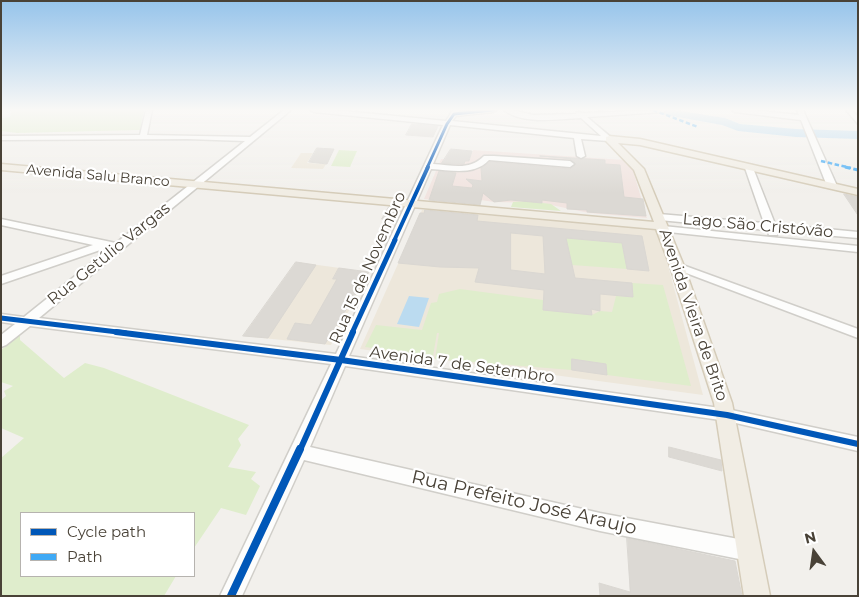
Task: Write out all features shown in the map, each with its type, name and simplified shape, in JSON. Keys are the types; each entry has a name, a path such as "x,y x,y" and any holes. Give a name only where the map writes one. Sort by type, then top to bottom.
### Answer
{"main road":[{"path":"609,139 640,142 858,192"},
{"name":"Avenida Vieira de Brito","path":"609,139 639,169 677,266 727,415 757,596"},
{"name":"Avenida Salu Branco","path":"1,167 410,204 661,224"}],"street":[{"path":"1,138 21,138"},
{"path":"189,138 250,139"},
{"name":"Rua 15 de Novembro","path":"231,596 299,452 441,138"},
{"path":"577,138 581,156"},
{"path":"597,138 609,139"},
{"path":"808,138 827,185"},
{"name":"Rua Getúlio Vargas","path":"1,342 250,139"},
{"path":"427,166 467,169 479,166 487,158 570,164"},
{"path":"749,168 776,241"},
{"path":"1,222 118,247"},
{"name":"Lago São Cristóvão","path":"661,224 770,228 858,235"},
{"name":"Lago São Cristóvão","path":"661,224 776,241 858,249"},
{"path":"1,280 103,245"},
{"path":"677,266 858,334"},
{"name":"Avenida 7 de Setembro","path":"1,318 341,360 727,415 793,428 858,444"},
{"name":"Rua Prefeito José Araujo","path":"299,452 600,522 749,551"}],"shaded area":[{"path":"473,150 625,160 632,167 647,218 589,213 542,203 481,200 457,202 424,199 441,159 469,161"},
{"path":"301,153 313,153 307,163 326,164 323,169 291,168"},
{"path":"422,210 658,229 703,395 360,349"},
{"path":"296,262 369,272 331,345 243,336"}],"green space":[{"path":"339,150 357,151 350,167 331,166"},
{"path":"526,201 551,204 561,211 511,207 513,202"},
{"path":"566,238 622,243 627,269 572,265"},
{"path":"632,283 663,285 691,386 607,375 606,364 573,359 572,370 435,359 439,333 437,333 433,356 365,347 376,325 422,330 431,303 437,302 439,294 460,289 543,300 543,310 592,315 600,311 612,312 616,296 633,297"},
{"path":"20,335 20,340 64,378 85,363 104,368 249,425 238,439 241,445 228,467 256,472 251,479 260,486 246,515 221,508 195,547 195,512 20,512 20,577 175,577 164,596 1,596 1,458 24,438 1,428 1,400 6,396 4,391 13,386 1,382 1,350"}],"water":[{"path":"409,296 429,298 419,327 397,324"}],"building":[{"path":"317,148 334,149 327,164 309,162"},
{"path":"451,149 472,151 469,161 465,161 464,164 442,163"},
{"path":"540,156 605,160 605,164 620,165 624,197 643,199 646,216 567,209 567,203 542,200 542,203 511,200 494,202 483,193 480,205 429,200 439,171 456,173 452,186 472,188 473,185 466,179 482,181 481,168 490,162 570,169 576,164 570,159"},
{"path":"844,194 858,197 858,215"},
{"path":"389,207 402,208 396,220 382,219"},
{"path":"425,210 478,215 477,221 642,236 649,271 627,269 622,243 566,238 575,278 632,283 633,297 600,294 600,311 591,309 592,315 543,310 544,290 475,282 479,268 398,263 420,213 424,213","holes":["511,233 543,236 545,274 511,270"]},
{"path":"296,262 316,265 268,338 243,336"},
{"path":"339,268 369,272 325,344 287,339 295,323 311,325 337,279 333,279"},
{"path":"572,359 606,364 607,375 572,370"},
{"path":"669,447 721,460 722,471 669,457"},
{"path":"627,538 735,561 742,596 600,596 599,583 630,592"}],"marked path":[{"path":"821,161 858,170"}],"cycle path":[{"path":"231,596 299,452 441,138"},
{"path":"1,318 341,360 727,415 858,444"}]}
